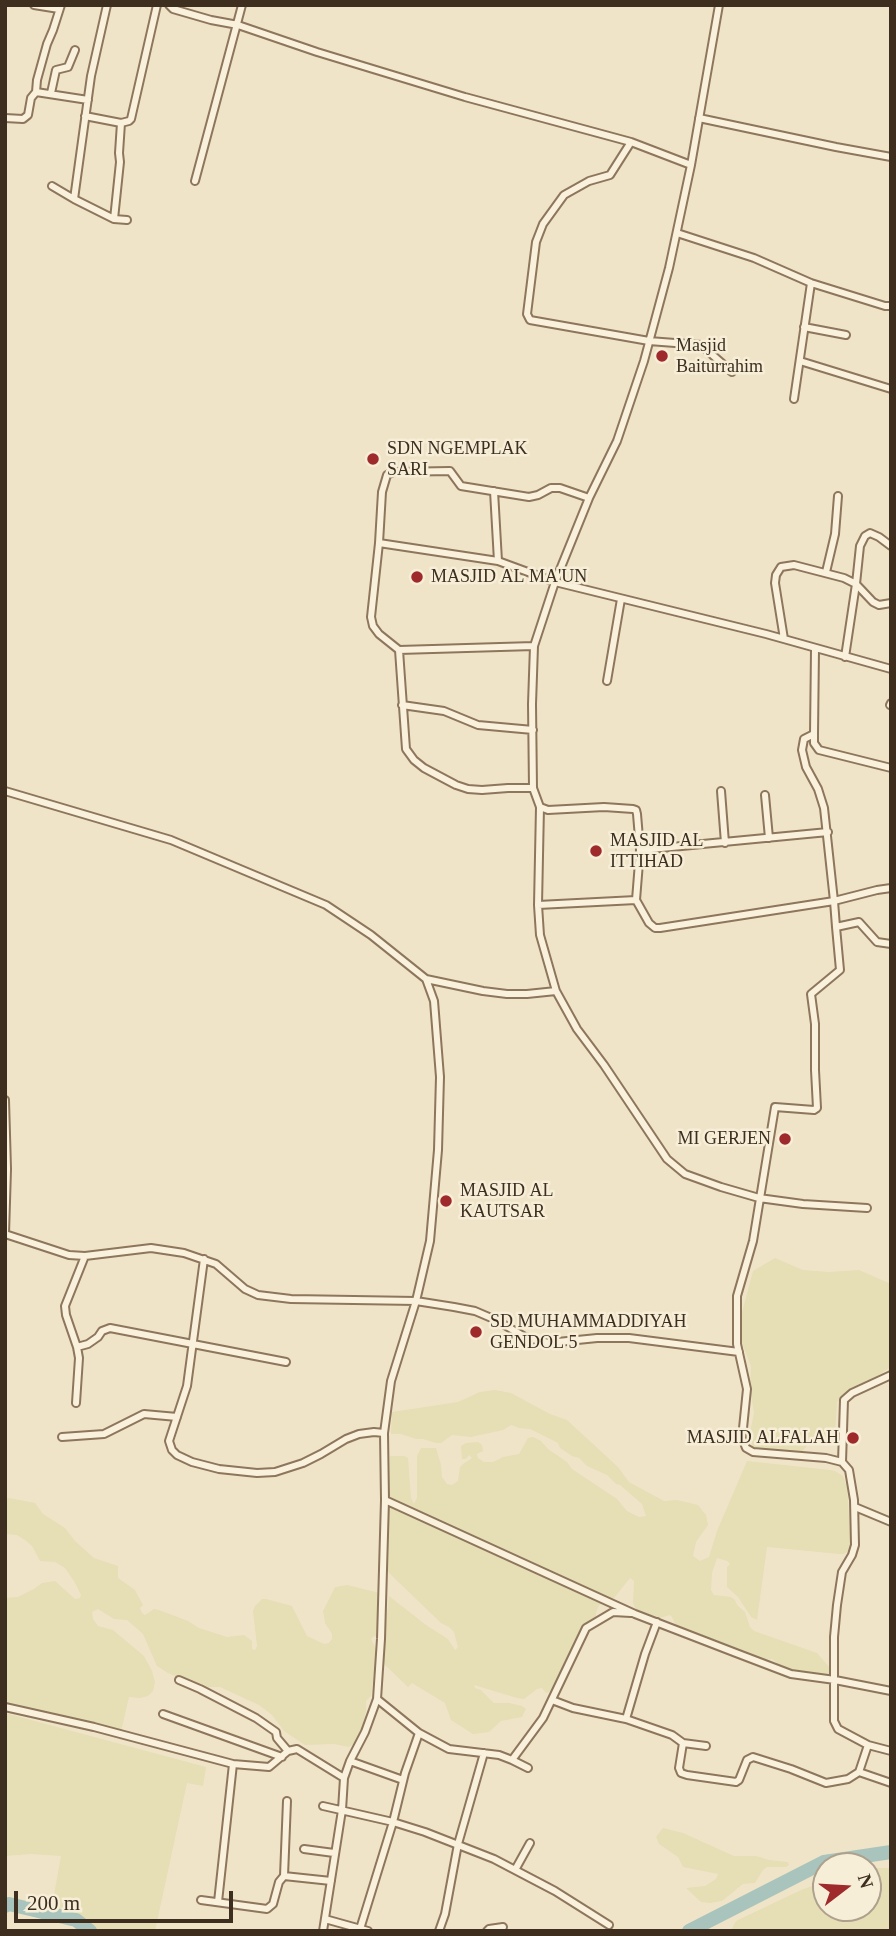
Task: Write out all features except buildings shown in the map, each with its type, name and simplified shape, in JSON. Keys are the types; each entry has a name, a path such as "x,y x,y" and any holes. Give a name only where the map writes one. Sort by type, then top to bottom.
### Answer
{"street":[{"path":"5,118 16,120 28,115 60,7 34,5"},
{"path":"75,200 85,116 107,5"},
{"path":"85,116 121,123 131,119 157,5"},
{"path":"169,5 173,9 238,25 465,97 631,142 691,165"},
{"path":"195,181 242,5"},
{"path":"717,6 691,165 677,233 649,341 617,441 589,498 555,582 534,646 533,788 540,807 540,935 556,990 577,1029 667,1160 685,1174 760,1198 867,1208"},
{"path":"51,93 56,71 68,66 75,50"},
{"path":"36,92 88,100"},
{"path":"699,118 891,157"},
{"path":"114,219 121,123"},
{"path":"631,142 610,175 589,181 564,195 542,224 527,314 530,320 649,341 701,345 732,372"},
{"path":"52,186 114,219 127,220"},
{"path":"677,233 754,258 811,283 890,306"},
{"path":"794,399 811,283"},
{"path":"804,327 846,335"},
{"path":"800,361 891,389"},
{"path":"534,646 399,650 379,634 371,617 382,492 387,475 393,472 450,471 461,486 529,497 551,488 560,488 589,498"},
{"path":"494,491 498,561"},
{"path":"826,572 835,534 838,496"},
{"path":"845,657 860,546 865,536 870,533 891,546"},
{"path":"379,543 498,561 555,582 784,639 891,669"},
{"path":"784,639 775,583 781,567 794,565 826,572 856,584 879,605 891,603"},
{"path":"607,681 621,599"},
{"path":"815,649 814,743 819,750 891,768"},
{"path":"399,650 406,749 414,760 424,768 468,789 533,788"},
{"path":"402,705 444,711 478,725 533,730"},
{"path":"814,734 804,739 804,759 821,797 828,832 841,969 811,994 815,1024 817,1108 775,1107 754,1241 737,1296 736,1329 747,1390 742,1438 746,1448 753,1452 826,1458 842,1462 849,1470 855,1507 855,1545 842,1572 837,1605 834,1637 834,1721 838,1729 868,1745 891,1751"},
{"path":"5,791 171,840 326,905 371,935 426,979 507,994 556,990"},
{"path":"720,791 725,843"},
{"path":"765,795 769,838"},
{"path":"540,807 548,810 604,807 636,810 640,850 636,900 649,923 660,929 834,901 891,888"},
{"path":"640,850 828,832"},
{"path":"538,905 636,900"},
{"path":"836,927 859,922 877,942 891,944"},
{"path":"323,1931 342,1810 344,1778 377,1699 385,1500 384,1433 391,1381 416,1301 430,1241 438,1150 440,1077 434,1001 426,979"},
{"path":"5,1100 5,1234 69,1255 85,1256 151,1248 172,1250 216,1264 245,1289 258,1294 291,1299 416,1301 475,1311 526,1336 548,1343 629,1338 739,1352"},
{"path":"76,1403 79,1358 65,1306 85,1256"},
{"path":"204,1259 187,1386 169,1441 177,1455 219,1469 275,1472 321,1454 359,1434 384,1433"},
{"path":"77,1347 88,1344 98,1338 102,1331 110,1328 286,1362"},
{"path":"842,1462 844,1400 852,1393 891,1375"},
{"path":"62,1437 104,1434 144,1414 177,1417"},
{"path":"385,1500 635,1614 791,1674 891,1691"},
{"path":"855,1507 891,1522"},
{"path":"512,1759 543,1718 586,1628 613,1612 635,1614"},
{"path":"626,1719 657,1622"},
{"path":"178,1680 256,1718 276,1732 277,1738 288,1751"},
{"path":"377,1699 419,1733 449,1749 512,1759 528,1768"},
{"path":"552,1700 573,1708 626,1719 673,1735 682,1744 706,1746"},
{"path":"5,1707 94,1727 233,1764 269,1767 288,1751 297,1748 344,1778"},
{"path":"163,1714 282,1757"},
{"path":"325,1919 364,1930 403,1780 419,1733"},
{"path":"682,1744 679,1768 681,1773 687,1775 736,1782 747,1760 752,1758 826,1783 848,1779 859,1772 868,1745"},
{"path":"439,1931 451,1888 458,1844 484,1753"},
{"path":"350,1761 403,1780"},
{"path":"218,1902 233,1764"},
{"path":"859,1772 891,1783"},
{"path":"201,1900 270,1908 279,1882 284,1876 287,1801"},
{"path":"323,1806 393,1822 458,1844 494,1859 555,1891 609,1925"},
{"path":"515,1870 530,1843"},
{"path":"304,1849 334,1853"},
{"path":"284,1876 331,1881"},
{"path":"487,1931 503,1927"}],"shaded area":[{"path":"775,1258 803,1270 859,1270 891,1284 891,1367 837,1402 835,1435 811,1441 799,1455 754,1450 749,1437 754,1413 750,1388 751,1366 737,1331 753,1271"},
{"path":"495,1390 511,1393 567,1420 618,1467 629,1482 664,1501 677,1500 698,1505 706,1515 708,1525 696,1542 693,1556 700,1561 709,1557 717,1531 747,1461 830,1470 843,1476 847,1487 851,1545 849,1550 839,1554 767,1547 757,1620 751,1617 738,1597 727,1587 727,1567 730,1564 717,1558 712,1573 711,1590 714,1595 735,1600 745,1612 754,1631 817,1653 831,1669 830,1678 794,1677 772,1659 753,1657 676,1627 670,1615 660,1618 638,1615 633,1603 634,1581 630,1578 614,1598 599,1605 596,1624 589,1629 559,1674 552,1691 546,1693 542,1688 537,1689 524,1699 474,1685 494,1703 522,1706 526,1709 522,1717 501,1721 489,1732 473,1734 451,1720 445,1703 412,1683 408,1687 382,1662 389,1596 448,1639 455,1650 458,1647 454,1632 388,1572 390,1456 408,1458 411,1498 414,1504 417,1498 417,1456 421,1448 436,1448 442,1477 447,1484 452,1485 458,1481 460,1467 472,1458 469,1455 462,1459 461,1446 466,1443 478,1442 483,1451 477,1454 478,1458 484,1462 493,1462 519,1454 528,1438 533,1437 567,1462 572,1469 617,1499 627,1511 639,1517 646,1516 642,1504 607,1475 587,1466 579,1458 560,1448 558,1443 530,1429 511,1425 503,1430 471,1437 452,1435 441,1443 391,1434 392,1412 458,1402 480,1392"},
{"path":"5,1499 35,1503 43,1514 65,1528 94,1558 118,1566 118,1578 135,1590 145,1615 154,1609 159,1610 227,1637 244,1635 252,1641 252,1649 255,1650 257,1646 253,1611 262,1599 292,1606 307,1636 324,1644 329,1643 332,1634 325,1623 323,1611 335,1587 347,1585 384,1594 379,1637 374,1636 371,1639 377,1651 371,1696 366,1701 360,1736 349,1747 334,1744 305,1745 284,1731 272,1715 259,1705 220,1687 191,1683 157,1666 143,1634 127,1620 114,1619 98,1609 92,1612 98,1626 113,1630 144,1656 155,1682 153,1691 148,1696 129,1697 121,1732 5,1708 5,1598 18,1597 42,1583 55,1581 75,1599 81,1595 65,1568 55,1562 40,1561 32,1546 25,1540 17,1535 5,1534"},
{"path":"5,1713 206,1767 203,1786 187,1783 155,1931 94,1931 85,1925 60,1918 53,1900 61,1856 5,1856"},
{"path":"663,1828 683,1833 734,1856 756,1856 788,1862 789,1865 767,1867 755,1883 743,1884 722,1901 701,1902 686,1888 705,1886 716,1879 718,1874 683,1867 678,1857 659,1844 656,1837"},
{"path":"882,1868 891,1868 891,1931 731,1930 736,1921 812,1886 812,1922 882,1922"}],"waterway":[{"path":"689,1931 824,1862 891,1852"},
{"path":"5,1906 9,1904 76,1920 90,1931"}],"place":[{"name":"Masjid Baiturrahim","path":"662,356"},
{"name":"SDN NGEMPLAK SARI","path":"373,459"},
{"name":"MASJID AL MA'UN","path":"417,577"},
{"name":"MASJID AL ITTIHAD","path":"596,851"},
{"name":"MI GERJEN","path":"785,1139"},
{"name":"MASJID AL KAUTSAR","path":"446,1201"},
{"name":"SD MUHAMMADDIYAH GENDOL 5","path":"476,1332"},
{"name":"MASJID ALFALAH","path":"853,1438"}]}
